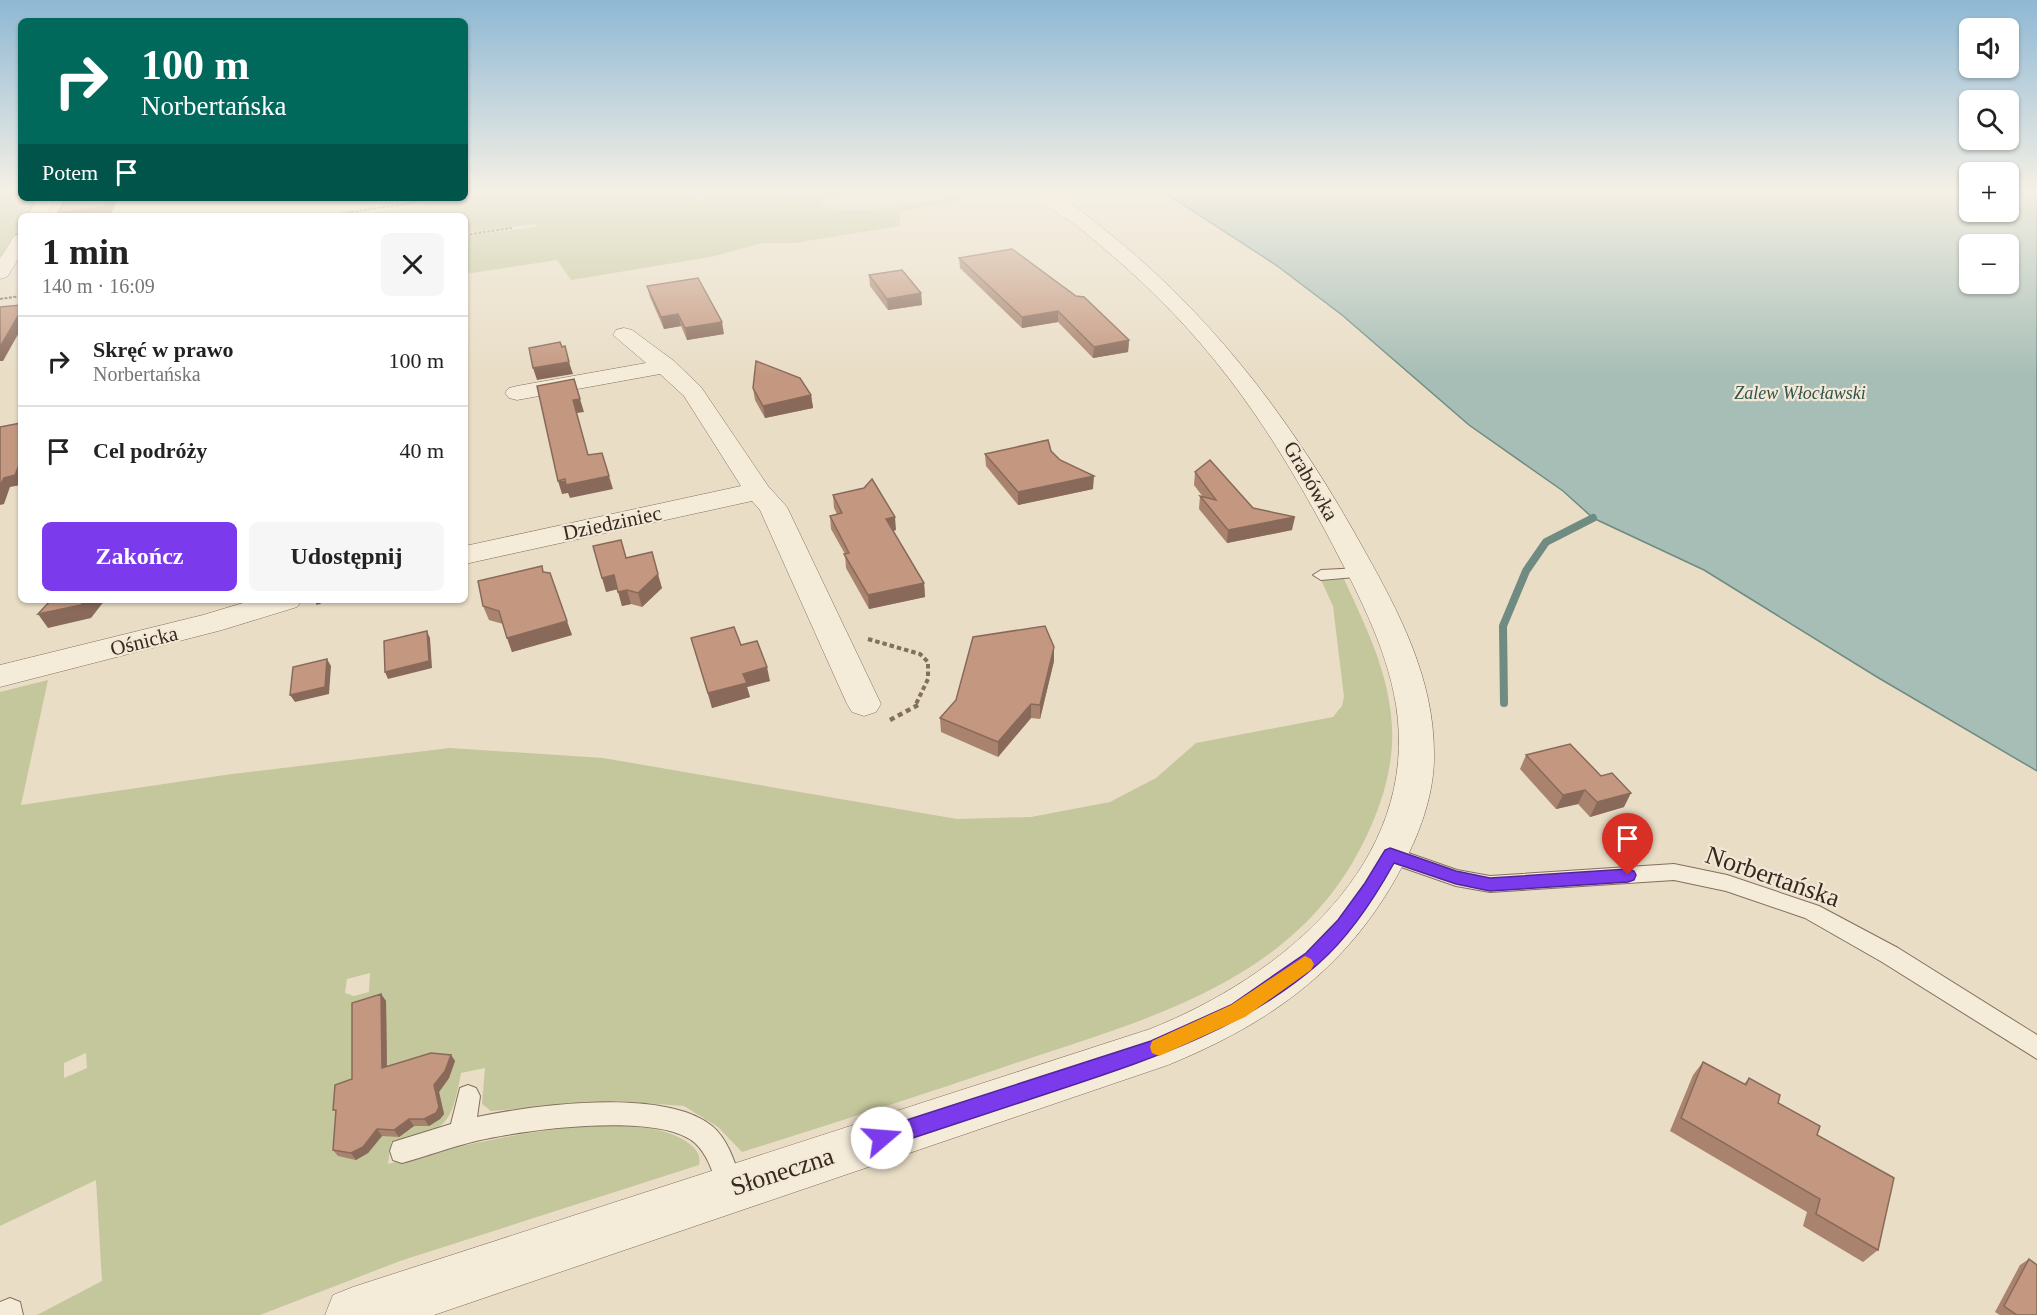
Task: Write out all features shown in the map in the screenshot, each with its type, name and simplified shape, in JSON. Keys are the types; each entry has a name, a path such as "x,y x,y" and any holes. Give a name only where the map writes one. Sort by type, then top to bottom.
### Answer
{"street":[{"path":"0,273 13,252"},
{"name":"Grabówka","path":"1122,252 1196,323 1235,369 1293,448 1362,573 1396,648 1409,682 1414,709 1415,773 1404,823 1390,855"},
{"path":"624,335 666,366 693,392 758,491 773,507 864,704"},
{"path":"517,393 666,366"},
{"name":"Dziedziniec","path":"468,554 758,491"},
{"name":"Ośnicka","path":"0,676 211,623 276,603"},
{"name":"Słoneczna","path":"353,1315 1141,1053 1200,1030 1272,989 1312,959 1344,925 1371,888 1390,855"}],"lane":[{"path":"1321,575 1362,573"},
{"name":"Norbertańska","path":"1390,855 1456,878 1490,884 1674,872 1727,883 1812,912 1890,954 2037,1048"},
{"path":"462,1133 468,1096"},
{"path":"402,1151 462,1133 556,1117 609,1114 665,1119 698,1130 711,1142 720,1156 730,1188"}],"path":[{"path":"0,299 18,296"}],"green space":[{"path":"0,252 8,252 6,256 0,256"},
{"path":"468,252 728,252 571,280 557,260 468,274"},
{"path":"1344,579 1379,662 1391,715 1392,746 1388,776 1367,835 1338,885 1301,927 1260,960 1214,988 1165,1011 1113,1030 742,1152 718,1127 684,1106 616,1101 491,1111 482,1104 485,1068 461,1073 449,1116 434,1130 391,1142 388,1164 495,1139 580,1127 620,1126 656,1130 684,1140 698,1153 699,1165 400,1261 260,1315 37,1315 102,1281 96,1180 0,1226 0,692 48,680 21,805 232,774 450,748 603,758 957,819 1031,817 1110,802 1156,778 1196,743 1333,717 1342,706 1344,697 1333,606 1321,580","holes":["370,973 369,992 354,996 345,993 347,979","86,1053 87,1068 64,1078 64,1063"]}],"water":[{"name":"Zalew Włocławski","path":"1257,252 1959,252 1959,294 2019,294 2019,252 2037,252 2037,771 1877,677 1704,570 1593,518 1563,491 1469,425 1342,315"}],"building":[{"path":"992,252 1017,252 1076,296 1084,297 1129,340 1094,347 1058,311 1022,317 959,258"},
{"path":"902,270 921,293 887,299 869,275"},
{"path":"698,278 722,322 685,328 678,314 661,317 647,286"},
{"path":"18,305 18,316 0,347 0,307"},
{"path":"560,342 562,347 565,346 569,362 533,368 529,348"},
{"path":"756,361 800,378 811,395 763,406 753,388"},
{"path":"574,379 580,399 573,400 588,455 602,453 609,476 566,485 565,479 558,481 537,386"},
{"path":"18,424 18,468 15,475 4,478 0,486 0,427"},
{"path":"1048,440 1051,451 1060,460 1094,476 1018,492 985,454"},
{"path":"1210,460 1253,508 1295,517 1228,530 1200,496 1216,500 1195,472"},
{"path":"872,479 895,517 886,519 924,583 868,595 844,554 849,553 830,516 842,513 833,495 864,488"},
{"path":"621,540 626,558 652,552 658,574 638,593 627,590 618,592 614,575 602,578 593,546"},
{"path":"542,566 543,572 550,573 567,621 507,638 499,611 483,606 478,581"},
{"path":"48,603 83,603 81,605 38,614"},
{"path":"1045,626 1054,647 1040,705 1031,704 998,742 940,718 956,700 973,637"},
{"path":"734,627 741,645 757,641 767,667 743,674 747,683 708,693 691,638"},
{"path":"427,631 429,661 385,672 384,641"},
{"path":"327,659 325,687 290,695 293,667"},
{"path":"1570,744 1601,776 1612,773 1631,793 1597,802 1585,790 1563,795 1526,755"},
{"path":"381,994 382,1068 431,1053 451,1055 445,1071 434,1085 439,1107 436,1113 424,1119 409,1119 394,1130 377,1129 363,1147 351,1153 333,1150 335,1085 352,1079 352,1003"},
{"path":"1703,1062 1746,1085 1749,1078 1780,1095 1778,1103 1820,1126 1817,1135 1894,1178 1878,1250 1816,1214 1820,1199 1681,1118"},
{"path":"2029,1259 2037,1265 2037,1315 2017,1315 2004,1306"}],"waterway":[{"path":"1504,703 1503,626 1526,571 1546,542 1593,518"}],"slow traffic":[{"path":"1159,1047 1238,1011 1305,964"}],"route":[{"path":"882,1138 1152,1050 1238,1011 1312,959 1344,925 1371,888 1390,855 1456,878 1490,884 1628,875"}]}
